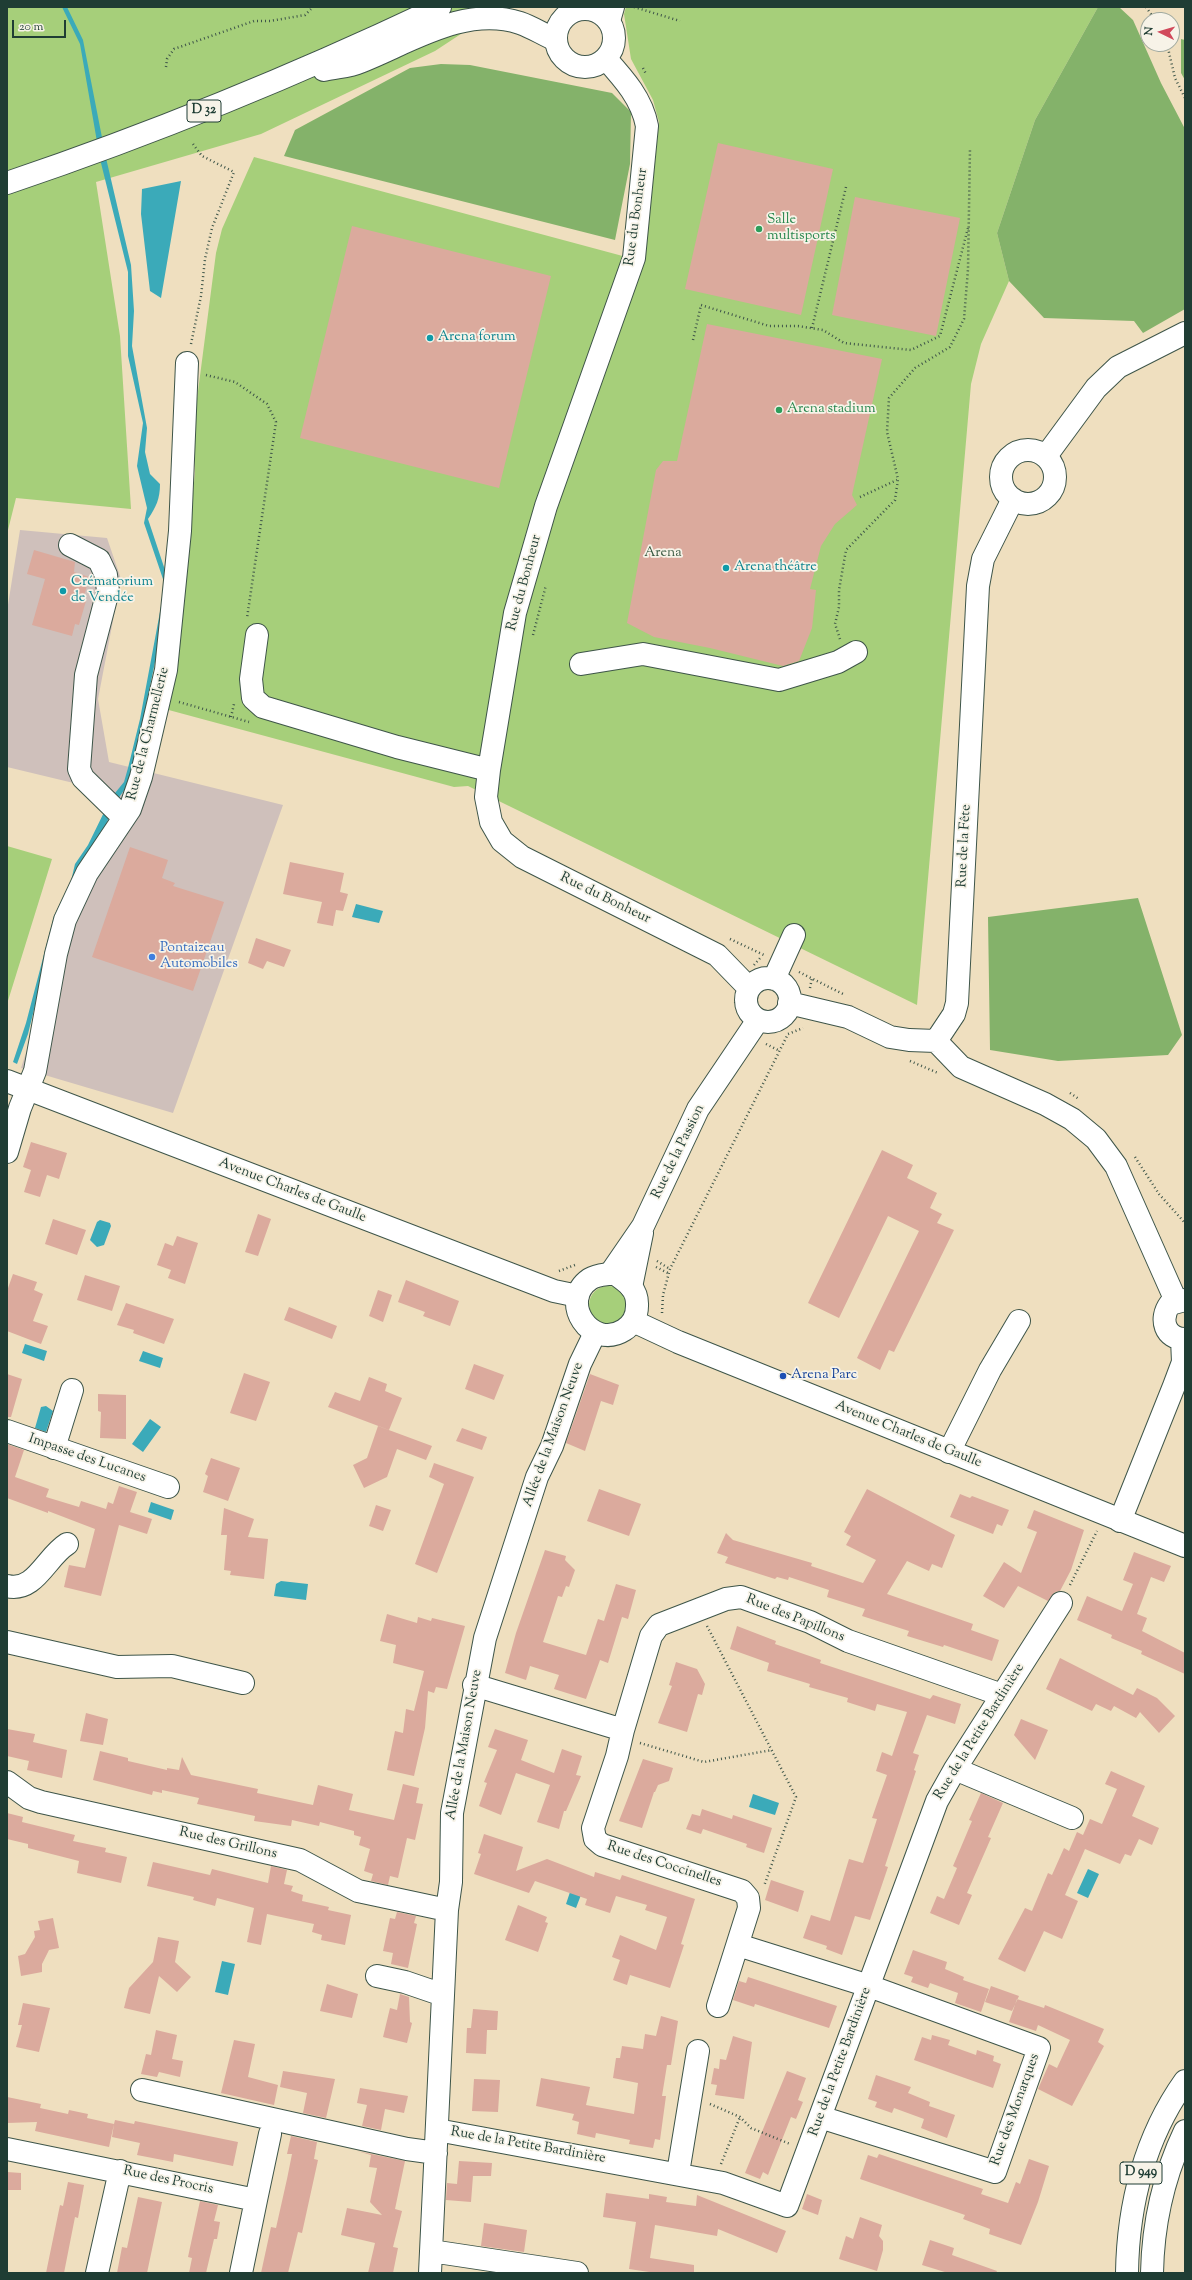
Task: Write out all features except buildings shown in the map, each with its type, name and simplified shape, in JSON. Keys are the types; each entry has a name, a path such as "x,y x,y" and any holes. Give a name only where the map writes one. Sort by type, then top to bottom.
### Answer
{"street":[{"name":"D 32","path":"7,183 83,157 289,76 440,7"},
{"path":"584,8 611,14 615,40 611,52 606,59 599,65 590,68 571,64 563,58 556,40 560,22 575,10 584,8"},
{"path":"289,76 358,63 424,33 467,21 487,19 520,23 556,40"},
{"name":"Rue du Bonheur","path":"606,59 637,98 644,111 647,126 634,258 546,506 515,613 489,770 486,798 491,822 502,841 522,857 717,955 750,988"},
{"path":"1046,456 1096,388 1118,367 1185,333"},
{"name":"Rue de la Charmellerie","path":"7,1152 20,1108 35,1072 56,954 65,920 87,873 121,815 130,809 140,776 166,670 180,531 187,367"},
{"path":"1021,450 1039,451 1046,456 1052,464 1055,481 1046,497 1030,504 1013,500 1002,485 1002,468 1006,460 1021,450"},
{"name":"Rue de la Fête","path":"936,1041 954,1014 957,1003 978,586 983,558 1013,500"},
{"path":"70,545 99,560 106,575 108,591 86,675 79,769 83,778 121,815"},
{"path":"251,629 251,680 253,698 262,707 397,747 489,770"},
{"path":"582,664 643,654 779,680 847,657"},
{"path":"778,971 789,993 789,1003 785,1014 780,1019 773,1021 758,1020 752,1015 746,1002 750,988 761,979 778,971 794,935"},
{"path":"789,1003 848,1017 890,1037 909,1040 936,1041 961,1067 1045,1104 1072,1119 1096,1139 1116,1166 1180,1300 1166,1310 1164,1322 1170,1334 1184,1339 1182,1362 1174,1386 1113,1517"},
{"name":"Rue de la Passion","path":"644,1226 698,1109 758,1020"},
{"name":"Avenue Charles de Gaulle","path":"7,1081 554,1291 578,1296"},
{"path":"610,1274 644,1226"},
{"path":"631,1287 644,1226"},
{"path":"614,1273 631,1287 637,1301 637,1311 633,1321 628,1327 616,1334 604,1335 595,1333 582,1322 576,1304 583,1286 590,1279 599,1275 610,1274 614,1273"},
{"name":"Avenue Charles de Gaulle","path":"633,1321 656,1332 949,1452 1185,1546"},
{"path":"949,1452 990,1370 1019,1321"},
{"name":"Allée de la Maison Neuve","path":"430,2273 447,1910 451,1882 452,1813 474,1685 485,1638 537,1477 552,1446 580,1364 595,1333"},
{"path":"54,1448 72,1390"},
{"name":"Impasse des Lucanes","path":"7,1431 168,1487"},
{"path":"7,1586 19,1588 28,1584 57,1550 67,1544"},
{"name":"Rue des Papillons","path":"622,1734 651,1636 659,1625 726,1599 741,1597 810,1622 848,1641 1002,1695"},
{"name":"Rue de la Petite Bardinière","path":"437,2130 723,2182 787,2206 869,1986 928,1820 954,1769 1061,1603"},
{"path":"7,1642 117,1667 172,1666 243,1683"},
{"path":"474,1685 622,1734"},
{"name":"Rue des Coccinelles","path":"622,1734 593,1828 595,1839 602,1845 742,1891 748,1898"},
{"path":"954,1769 1072,1818"},
{"name":"Rue des Grillons","path":"7,1782 29,1798 41,1802 300,1860 358,1891 447,1910"},
{"path":"718,2006 749,1908 748,1898"},
{"path":"738,1945 869,1986"},
{"path":"377,1976 406,1982 443,1995"},
{"name":"Rue des Monarques","path":"820,2117 995,2172 1039,2048 869,1986"},
{"path":"678,2173 698,2051"},
{"name":"D 949","path":"1127,2273 1131,2219 1139,2178 1150,2146 1164,2114 1185,2081"},
{"path":"142,2090 407,2149 436,2153"},
{"name":"D 949","path":"1152,2273 1156,2216 1171,2162 1185,2131"},
{"path":"241,2273 270,2134"},
{"name":"Rue des Procris","path":"7,2149 256,2200"},
{"path":"97,2273 120,2171"},
{"path":"431,2251 576,2273"}],"path":[{"path":"166,67 167,59 174,50 254,21 270,21 305,15 313,7"},
{"path":"634,7 680,21"},
{"path":"1169,52 1175,78 1185,98"},
{"path":"643,68 648,78"},
{"path":"193,144 202,156 234,172 212,228 205,259 201,296 187,367 235,382 267,404 276,422 251,629"},
{"path":"847,657 842,654 842,643 835,624 839,608 839,590 846,550 895,500 898,479 887,432 889,398 915,368 950,346 964,319 968,269 970,148"},
{"path":"812,328 846,187"},
{"path":"693,340 701,305 769,326 823,330 844,343 911,350 940,336 969,223"},
{"path":"860,497 898,479"},
{"path":"533,636 546,584"},
{"path":"231,717 235,698"},
{"path":"729,938 778,971 846,996"},
{"path":"656,1332 662,1317 663,1295 670,1269 788,1034 800,1028 807,1028"},
{"path":"904,1058 945,1076"},
{"path":"1062,1090 1082,1101"},
{"path":"1133,1155 1159,1194 1185,1223"},
{"path":"1061,1603 1113,1517"},
{"path":"699,1610 796,1797 764,1886 748,1898"},
{"path":"622,1734 704,1762 772,1750"},
{"path":"691,2095 740,2117 751,2128 808,2151"},
{"path":"719,2169 740,2117"}],"shaded area":[{"path":"20,530 107,538 121,579 98,699 109,762 283,805 173,1113 21,1068 111,792 7,767 7,611"}],"green space":[{"path":"7,7 502,7 435,51 261,134 96,182 120,336 131,509 16,498 7,534"},
{"name":"Arena","path":"626,7 1098,7 1035,120 997,233 1009,281 981,344 971,384 917,1005 468,786 454,787 165,709 180,624 195,473 194,422 216,253 222,229 254,157 645,262 659,122 653,100 631,59 624,14"},
{"path":"1098,7 1119,7 1133,20 1140,36 1140,52 1147,52 1161,83 1185,129 1185,309 1143,333 1134,321 1044,318 1009,281 997,233 1035,120"},
{"path":"1181,39 1185,40 1185,80 1181,73"},
{"path":"441,64 470,65 612,93 631,112 630,164 615,240 284,156 295,130 410,68"},
{"path":"7,846 52,859 7,1004"},
{"path":"1138,898 1182,1035 1168,1055 1058,1061 990,1050 988,917"},
{"path":"608,1286 618,1289 624,1295 627,1305 624,1315 618,1321 608,1324 598,1321 592,1315 589,1305 592,1295 598,1289"}],"water":[{"path":"62,7 67,7 83,40 106,158 131,265 134,311 132,346 147,428 145,452 150,474 160,484 157,503 148,519 168,579 164,619 130,782 115,803 42,977 28,1034 17,1064 13,1062 26,1023 54,916 71,881 75,864 88,845 111,798 124,782 140,719 165,585 144,523 147,508 137,466 143,423 128,356 128,272 100,159 80,44"},
{"path":"181,181 161,298 150,291 141,214 142,189"},
{"path":"356,904 383,911 379,923 352,917"},
{"path":"100,1220 110,1223 111,1226 104,1245 97,1247 90,1240 97,1222"},
{"path":"25,1344 47,1351 44,1361 22,1353"},
{"path":"143,1351 163,1358 160,1368 139,1361"},
{"path":"46,1406 53,1411 46,1432 35,1428 41,1407"},
{"path":"150,1419 161,1427 143,1452 132,1444"},
{"path":"151,1502 174,1510 171,1520 148,1512"},
{"path":"281,1581 308,1584 306,1600 274,1596 276,1584"},
{"path":"753,1794 779,1803 775,1815 749,1807"},
{"path":"1088,1869 1099,1874 1088,1898 1077,1893"},
{"path":"573,1883 584,1887 576,1908 566,1904"},
{"path":"222,1961 235,1964 228,1995 215,1992"}],"place":[{"name":"Salle multisports","path":"759,229"},
{"name":"Arena forum","path":"430,338"},
{"name":"Arena stadium","path":"779,410"},
{"name":"Arena théâtre","path":"726,568"},
{"name":"Crématorium de Vendée","path":"63,591"},
{"name":"Pontaizeau Automobiles","path":"152,957"},
{"name":"Arena Parc","path":"783,1376"}]}
